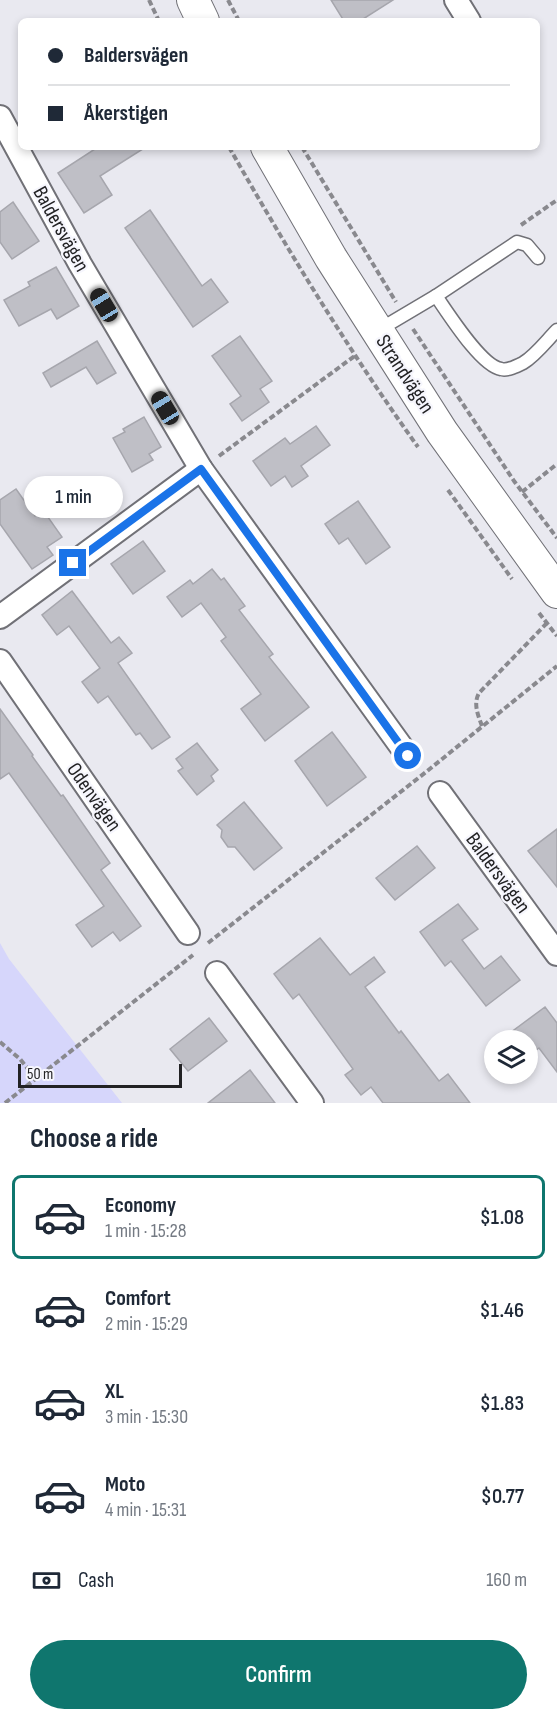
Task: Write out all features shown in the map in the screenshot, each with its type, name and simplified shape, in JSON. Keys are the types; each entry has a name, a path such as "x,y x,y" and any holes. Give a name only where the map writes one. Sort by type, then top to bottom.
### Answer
{"street":[{"path":"193,0 202,18"},
{"path":"456,0 467,18"},
{"name":"Baldersvägen","path":"0,117 80,264 201,469 408,756"},
{"name":"Strandvägen","path":"269,150 331,258 442,432 557,592"},
{"path":"0,617 201,469"},
{"name":"Odenvägen","path":"0,661 197,939"},
{"name":"Baldersvägen","path":"440,793 557,954"},
{"path":"217,973 312,1103"}],"lane":[{"path":"377,331 436,296 517,242 527,245 538,258"},
{"path":"436,296 479,355 501,370 525,362 557,330"}],"path":[{"path":"149,0 158,18"},
{"path":"228,0 237,18"},
{"path":"305,150 377,273 522,492 557,538"},
{"path":"201,469 356,355"},
{"path":"522,492 557,464"},
{"path":"482,726 476,706 479,693 547,623"},
{"path":"5,1103 36,1079 197,939 426,772 557,666"},
{"path":"0,1042 20,1059 36,1079"}],"shaded area":[{"path":"0,943 9,959 122,1103 0,1103"}],"building":[{"path":"331,0 393,0 365,18 342,18"},
{"path":"93,150 141,150 100,176 112,195 84,213 58,173"},
{"path":"13,202 39,241 12,259 0,242 0,212"},
{"path":"150,210 202,286 211,279 228,302 193,327 125,228"},
{"path":"56,267 79,306 57,319 51,309 19,326 4,300 30,286 28,282"},
{"path":"240,336 272,381 260,389 269,402 242,421 230,404 241,396 212,356"},
{"path":"97,341 116,373 97,384 86,367 51,387 43,373"},
{"path":"144,417 161,447 149,454 153,460 132,472 113,438 125,432 123,429"},
{"path":"316,426 330,445 301,466 308,476 292,487 285,476 271,486 253,461 285,438 290,444"},
{"path":"16,489 35,516 43,510 62,537 47,547 53,555 32,569 0,524 0,500"},
{"path":"358,501 390,547 366,564 348,538 339,544 325,524"},
{"path":"143,541 165,571 133,594 111,564"},
{"path":"212,569 221,580 224,578 245,606 239,610 273,654 269,657 309,707 265,741 241,709 261,694 221,641 226,637 201,603 182,617 167,597 190,580 193,584"},
{"path":"72,591 111,643 119,637 132,653 118,663 170,737 152,749 140,733 136,735 108,696 98,703 82,682 100,668 69,626 57,635 42,615"},
{"path":"0,709 110,863 101,870 141,926 120,941 113,932 92,947 76,925 104,906 9,773 0,779"},
{"path":"332,732 366,777 327,806 295,761"},
{"path":"197,743 218,770 211,776 214,781 197,795 178,771 183,768 176,759"},
{"path":"244,802 282,848 254,870 235,847 228,847 221,837 222,830 217,825"},
{"path":"557,829 557,887 528,851"},
{"path":"417,846 435,868 395,900 376,878"},
{"path":"458,904 478,929 462,940 484,969 501,956 520,980 486,1006 451,961 445,966 420,932"},
{"path":"320,938 350,975 374,957 385,972 365,987 439,1081 448,1074 470,1103 383,1103 371,1087 361,1095 345,1075 353,1069 299,994 293,999 274,974"},
{"path":"545,1007 557,1023 557,1072 538,1049 538,1030 514,1030"},
{"path":"209,1018 227,1041 188,1071 170,1049"},
{"path":"250,1070 275,1103 208,1103"}],"route":[{"path":"73,563 201,469 408,756"}]}
